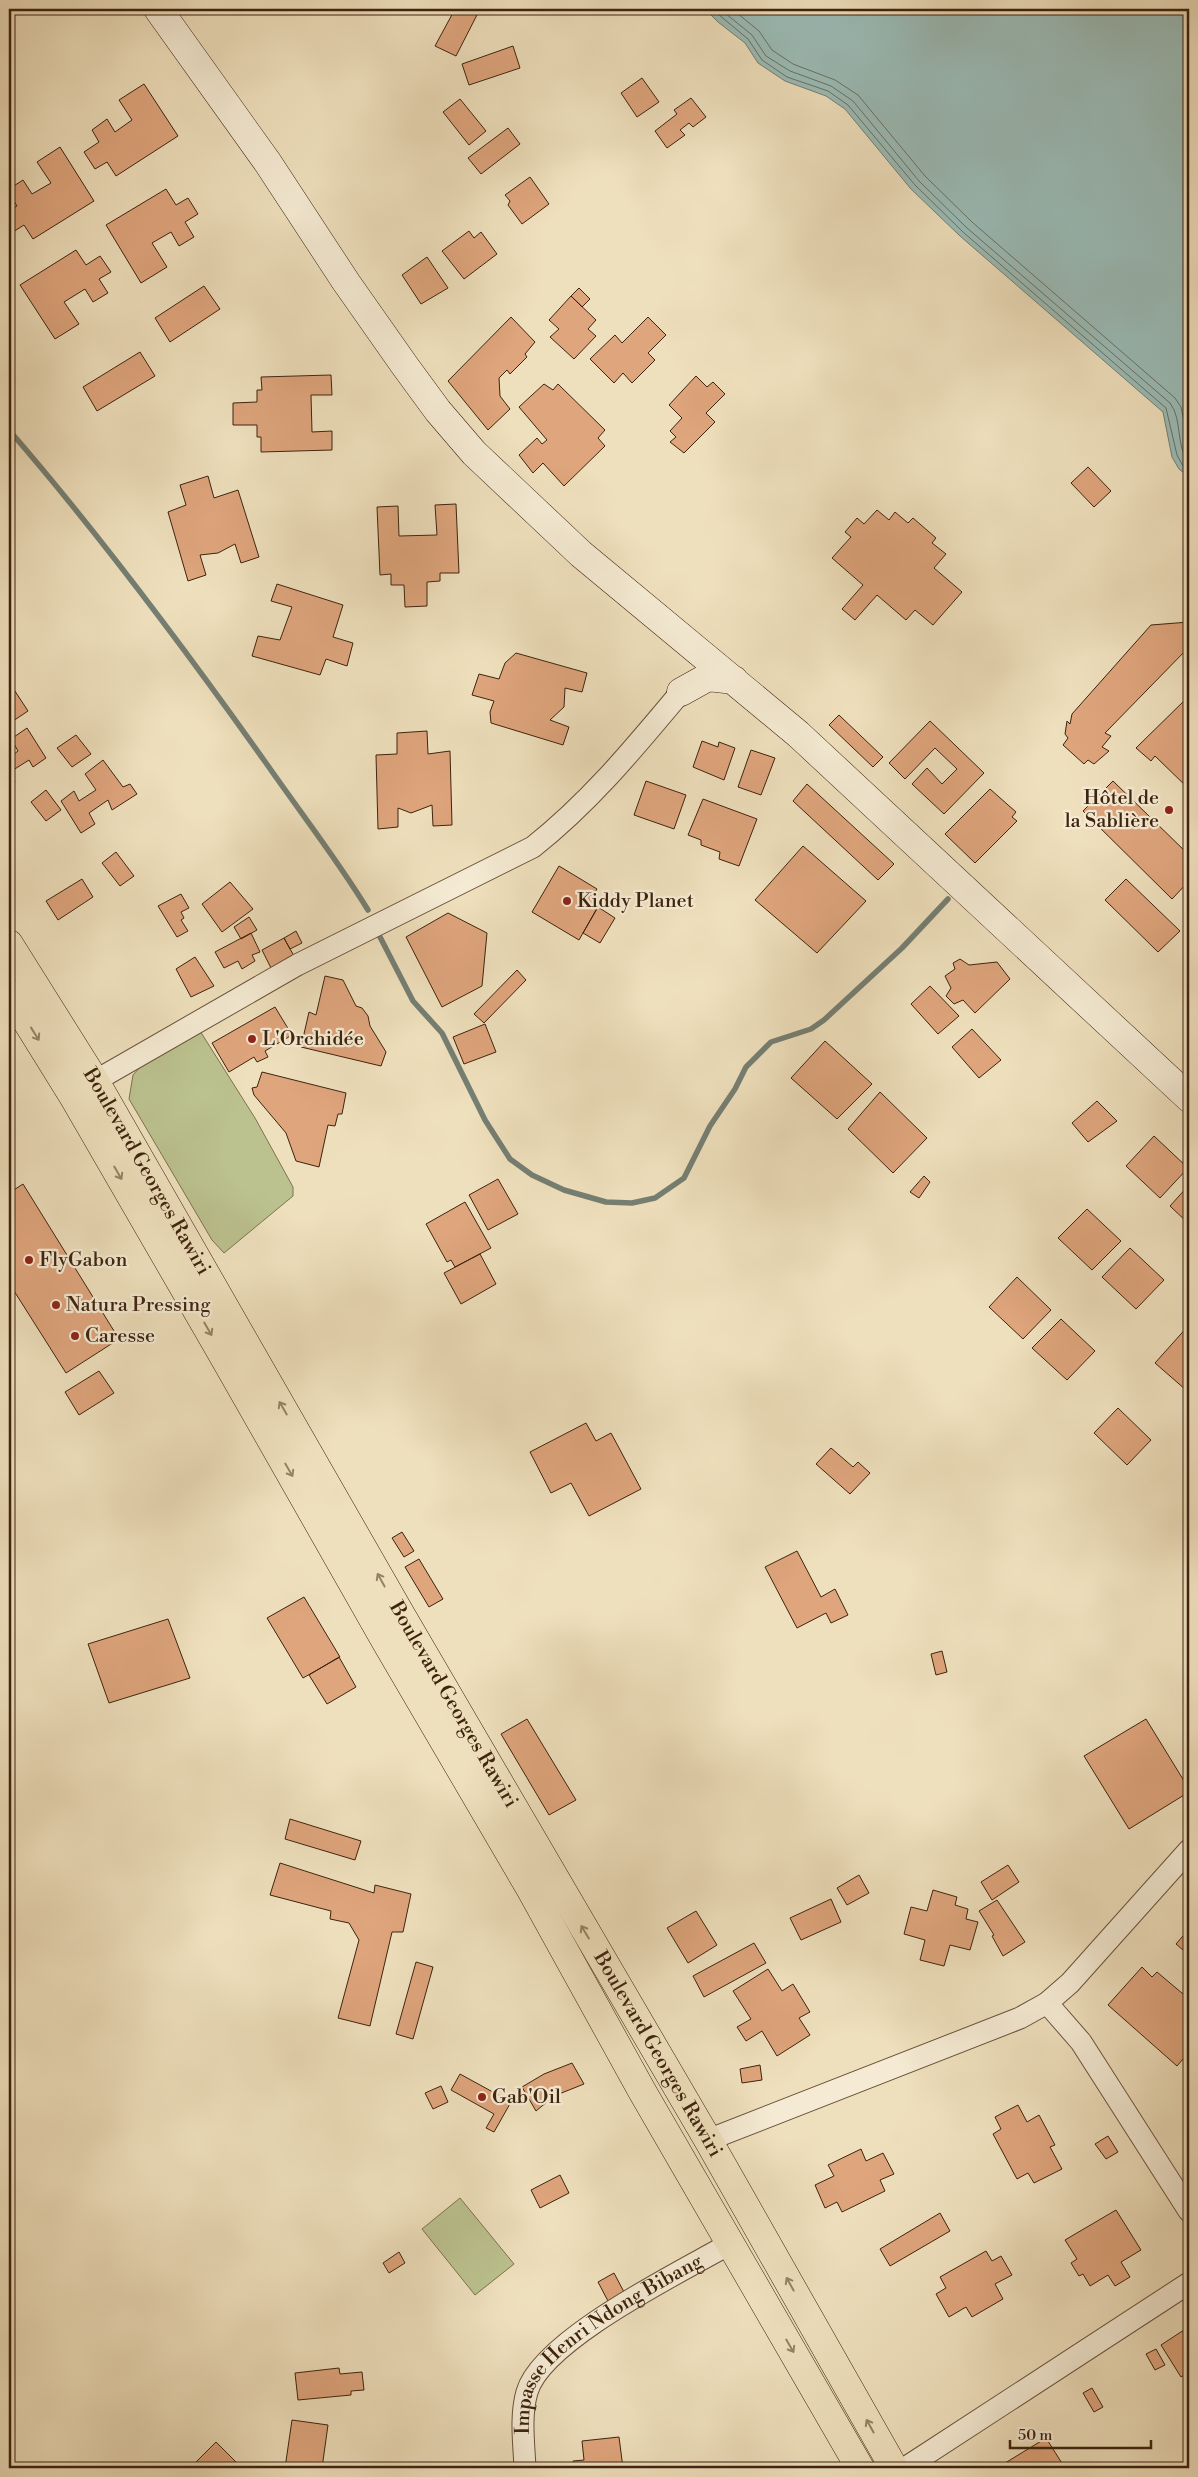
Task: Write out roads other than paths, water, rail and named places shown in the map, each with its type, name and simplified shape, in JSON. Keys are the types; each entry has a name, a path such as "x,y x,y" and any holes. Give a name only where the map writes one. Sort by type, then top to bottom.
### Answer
{"main road":[{"path":"158,9 268,163 346,282 438,410 474,453 523,501 639,604 798,734 1189,1098"},
{"path":"680,692 692,665 687,642"},
{"path":"680,692 708,677 734,680"},
{"name":"Boulevard Georges Rawiri","path":"9,944 95,1081 400,1613 708,2140 894,2468"},
{"name":"Boulevard Georges Rawiri","path":"9,993 73,1096 187,1292 386,1642 531,1890 642,2091 860,2468"}],"street":[{"path":"95,1081 297,965 502,864 533,846 562,824 592,795 680,692"},
{"path":"708,2140 1020,2018 1047,2003 1093,1960 1189,1850"},
{"path":"1047,2003 1081,2042 1189,2212"},
{"name":"Impasse Henri Ndong Bibang","path":"525,2468 523,2421 527,2391 540,2369 562,2346 589,2326 731,2243"},
{"path":"904,2468 1189,2283"}],"water":[{"path":"705,9 1189,9 1189,477 1179,469 1172,457 1163,412 960,236 911,189 845,109 826,96 785,81 758,63 745,43"}],"waterway":[{"path":"9,430 77,511 173,635 331,854 368,910"},
{"path":"379,935 413,1001 442,1033 485,1120 510,1159 532,1175 564,1190 606,1202 632,1203 655,1198 684,1178 710,1126 735,1089 746,1067 771,1042 811,1029 824,1020 902,948 948,899"}],"place":[{"name":"Hôtel de la Sablière","path":"1169,810"},
{"name":"Kiddy Planet","path":"567,901"},
{"name":"L'Orchidée","path":"252,1039"},
{"name":"FlyGabon","path":"29,1260"},
{"name":"Natura Pressing","path":"56,1305"},
{"name":"Caresse","path":"75,1336"},
{"name":"Gab'Oil","path":"482,2097"}]}
